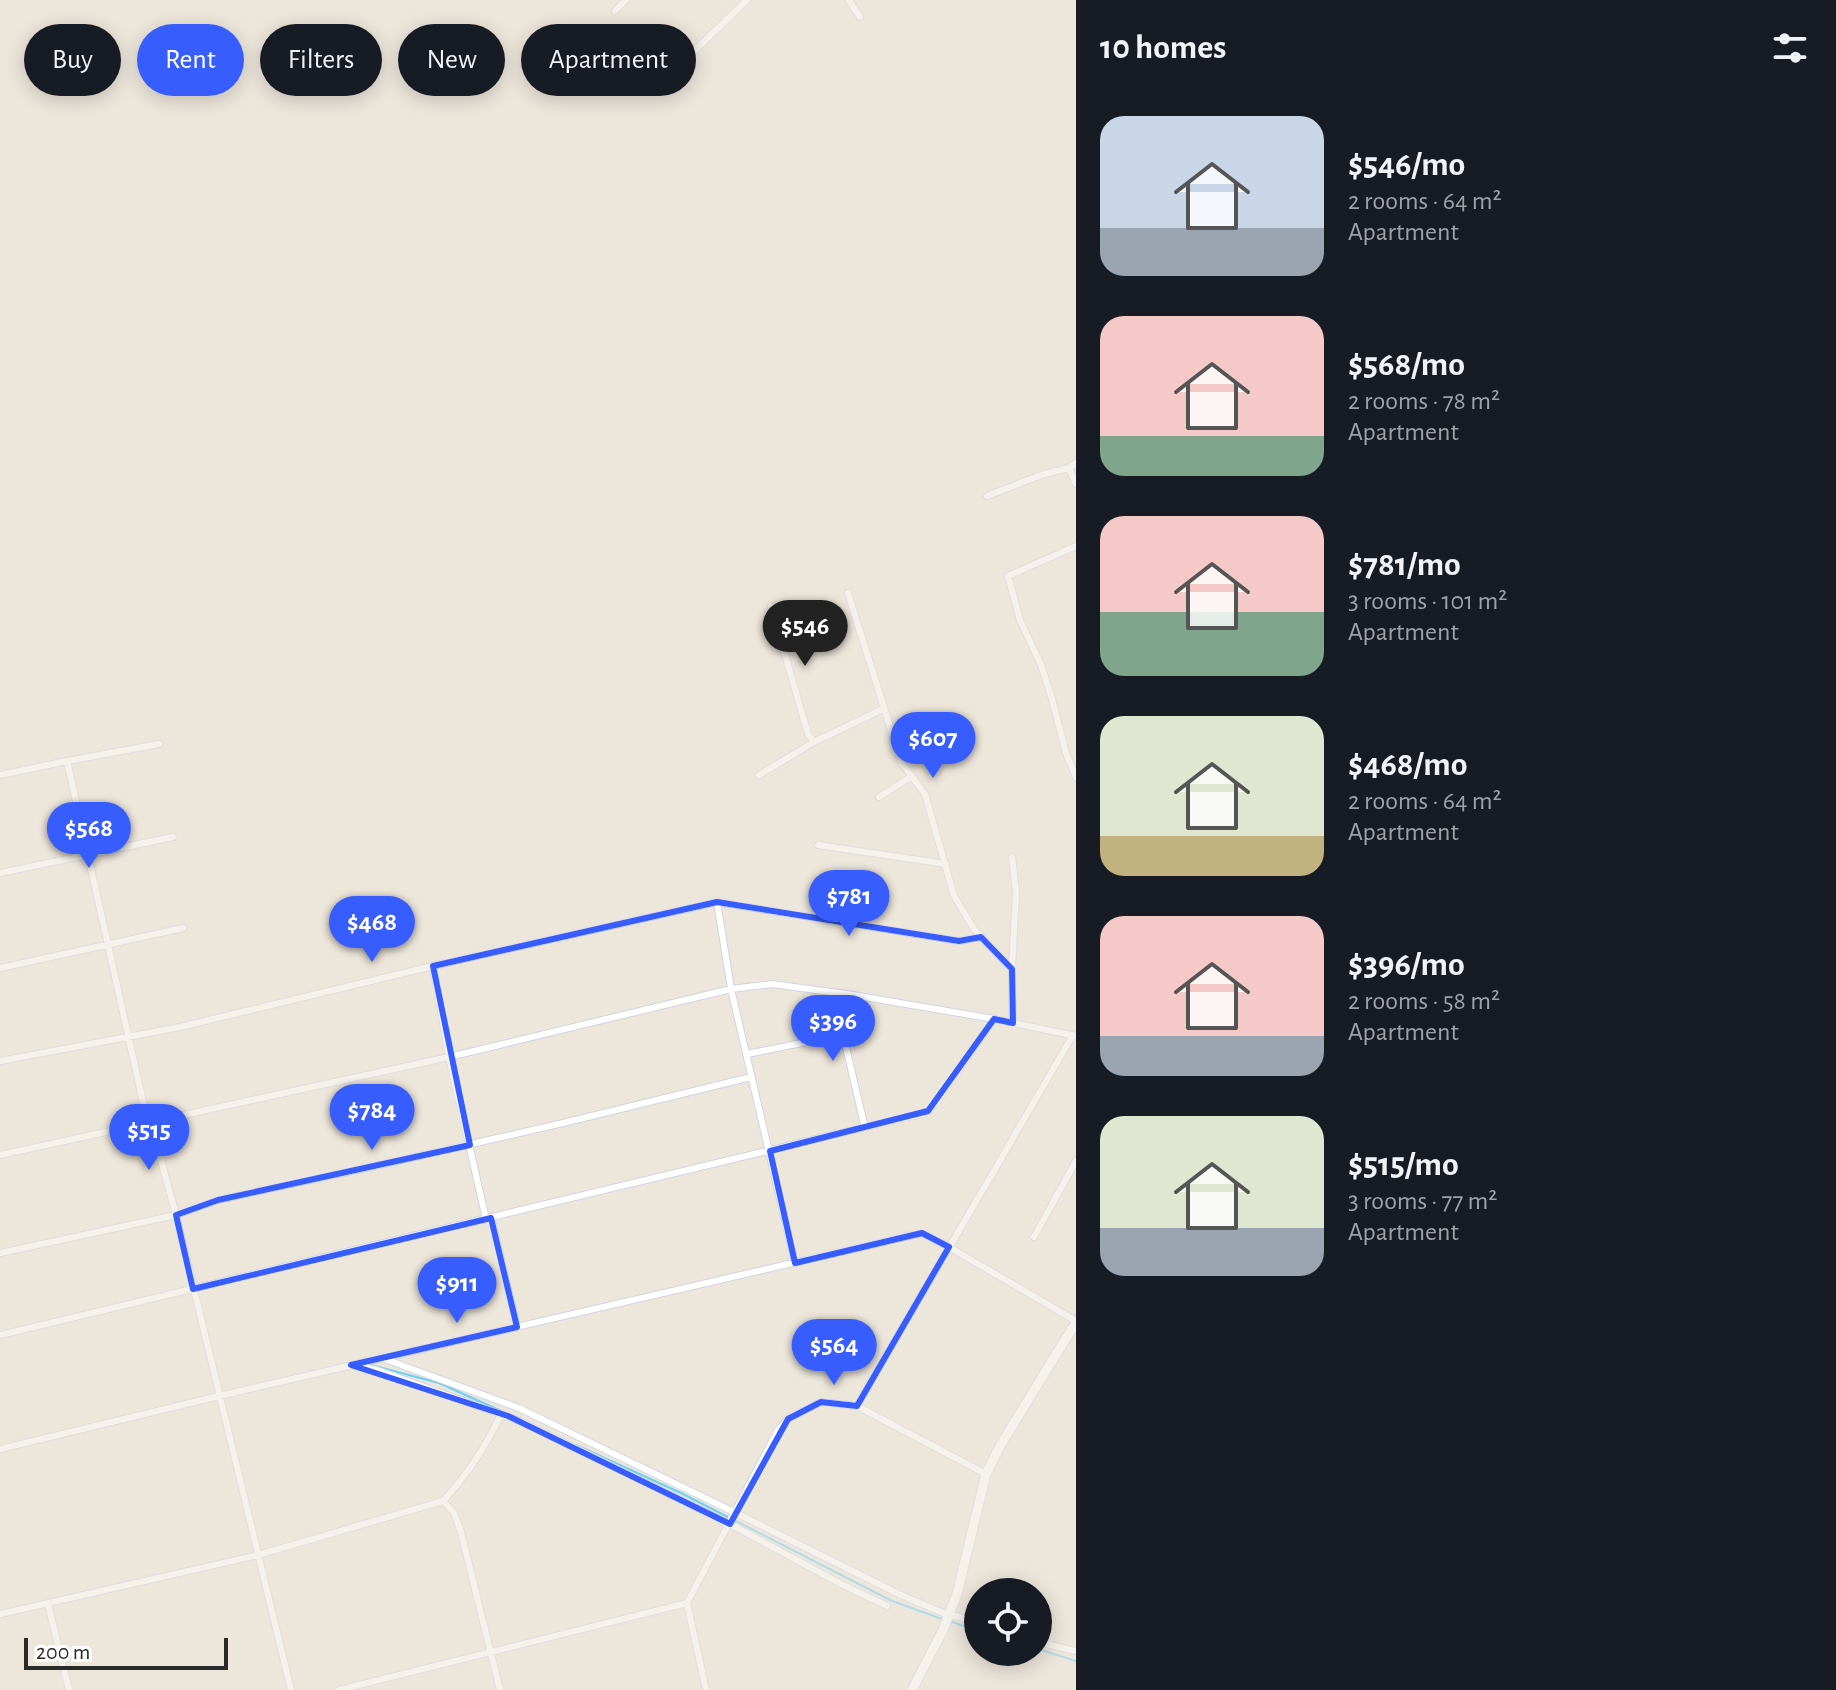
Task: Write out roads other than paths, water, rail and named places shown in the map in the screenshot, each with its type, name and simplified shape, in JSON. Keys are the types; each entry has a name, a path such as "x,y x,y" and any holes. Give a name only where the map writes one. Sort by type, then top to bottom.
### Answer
{"main road":[{"path":"912,1690 950,1614 986,1474 1076,1322"}],"street":[{"path":"615,11 626,0"},
{"path":"696,50 747,0"},
{"path":"849,0 860,17"},
{"path":"987,496 1076,463"},
{"path":"1069,468 1076,484"},
{"path":"1076,546 1008,576 1020,620 1041,665 1076,777"},
{"path":"848,593 901,762 925,794 954,896 974,929 1012,969"},
{"path":"771,606 808,734 814,742"},
{"path":"759,775 814,742 883,709"},
{"path":"0,775 159,744"},
{"path":"67,761 147,1120 151,1123 176,1215 291,1690"},
{"path":"879,797 912,776"},
{"path":"0,873 173,837"},
{"path":"818,845 946,864"},
{"path":"1012,857 1016,892 1013,1023"},
{"path":"0,1061 180,1027 717,902 959,941 981,937"},
{"path":"717,902 731,989 795,1263"},
{"path":"0,968 183,928"},
{"path":"433,966 449,1057 486,1219 493,1224 517,1327"},
{"path":"0,1155 449,1057 731,989 772,984 853,995 1074,1035 857,1406"},
{"path":"853,995 845,1043 865,1128"},
{"path":"0,1335 928,1111 994,1019"},
{"path":"747,1054 846,1034"},
{"path":"0,1253 176,1215 218,1200 470,1145 751,1077"},
{"path":"1034,1237 1076,1161"},
{"path":"0,1449 922,1233 1076,1322"},
{"path":"381,1358 519,1408 901,1595 964,1618"},
{"path":"351,1365 377,1370 501,1414 730,1523 887,1606"},
{"path":"706,1690 687,1603 778,1430 788,1419 821,1402 857,1406 986,1474"},
{"path":"0,1614 258,1555 443,1501 465,1477 484,1449 501,1414"},
{"path":"443,1501 454,1513 461,1532 500,1690"},
{"path":"339,1690 687,1603"},
{"path":"48,1604 69,1690"},
{"path":"1052,1645 1076,1651"}],"waterway":[{"path":"371,1365 439,1383 501,1411"},
{"path":"576,1445 681,1493 892,1601 942,1619"},
{"path":"952,1622 964,1626"},
{"path":"1052,1653 1076,1661"}]}
